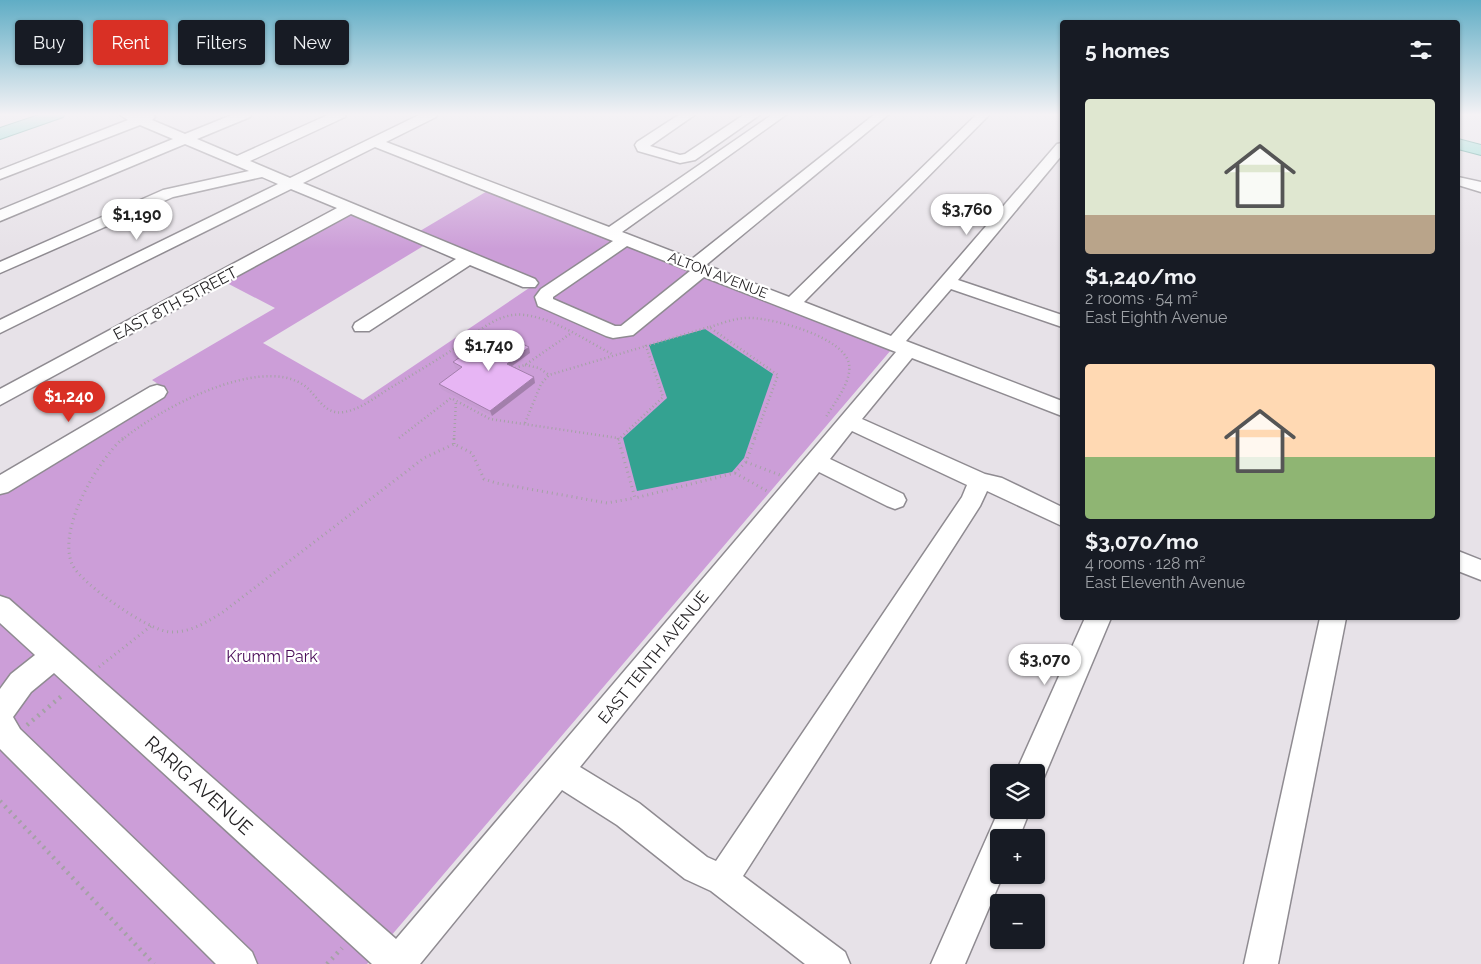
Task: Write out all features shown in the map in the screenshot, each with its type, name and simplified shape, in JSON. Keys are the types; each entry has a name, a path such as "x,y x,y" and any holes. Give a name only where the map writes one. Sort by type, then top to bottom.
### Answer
{"street":[{"path":"0,175 41,159"},
{"path":"0,216 137,159"},
{"path":"233,159 529,283"},
{"path":"238,161 242,159"},
{"path":"0,327 340,159"},
{"name":"ALTON AVENUE","path":"418,159 1060,408"},
{"path":"721,159 618,236 547,293 544,297 544,302 612,332 626,330 829,159"},
{"path":"792,304 939,159"},
{"name":"EAST TENTH AVENUE","path":"398,964 816,461 836,422 901,347 948,282 1052,159"},
{"path":"0,268 168,193 264,172"},
{"path":"1460,181 1481,186"},
{"name":"EAST 8TH STREET","path":"0,398 350,208"},
{"path":"362,327 470,258"},
{"path":"948,282 1060,320"},
{"path":"0,486 157,392"},
{"path":"836,422 980,481 994,484 1060,516"},
{"path":"816,461 895,500"},
{"path":"722,880 967,508 980,481"},
{"path":"1460,562 1481,570"},
{"name":"RARIG AVENUE","path":"0,607 398,964"},
{"path":"1034,764 1097,620"},
{"path":"1261,964 1333,620"},
{"path":"55,656 21,683 3,724 240,964"},
{"path":"559,771 628,814 696,868 722,880 833,964"},
{"path":"948,964 990,868"}],"path":[{"path":"614,355 536,318 515,314 491,324 435,362 358,408 344,413 332,413 323,408 304,384 292,380 251,379 211,389 138,429 118,443 96,473 71,525 70,545 72,564 88,582 140,620 162,631 182,632 202,624 223,612 424,458 454,444 469,449 476,457 478,469 484,479 496,483 607,503 636,498 735,473 746,462 778,375 709,327"},
{"path":"525,423 541,384 548,375 709,327 750,318 770,320 833,343 845,352 849,363 836,422"},
{"path":"508,369 525,365 570,334"},
{"path":"618,438 663,397 646,346"},
{"path":"525,365 539,368 548,375"},
{"path":"398,438 451,398 490,419 618,438"},
{"path":"454,444 456,401"},
{"path":"618,438 636,498"},
{"path":"746,462 791,491"},
{"path":"735,473 791,491"},
{"path":"3,724 82,680 151,626"},
{"path":"0,801 154,964"}],"green space":[{"name":"Krumm Park","path":"489,190 891,350 367,964 0,964 0,495 169,391 152,380 275,308 223,281 349,213 425,245 263,343 363,400 538,282 420,231"}],"shaded area":[{"path":"705,329 773,374 744,458 732,472 637,491 623,438 667,398 649,345"}],"building":[{"path":"496,332 529,347 507,364 534,377 490,411 439,384 462,367 453,362"}]}
